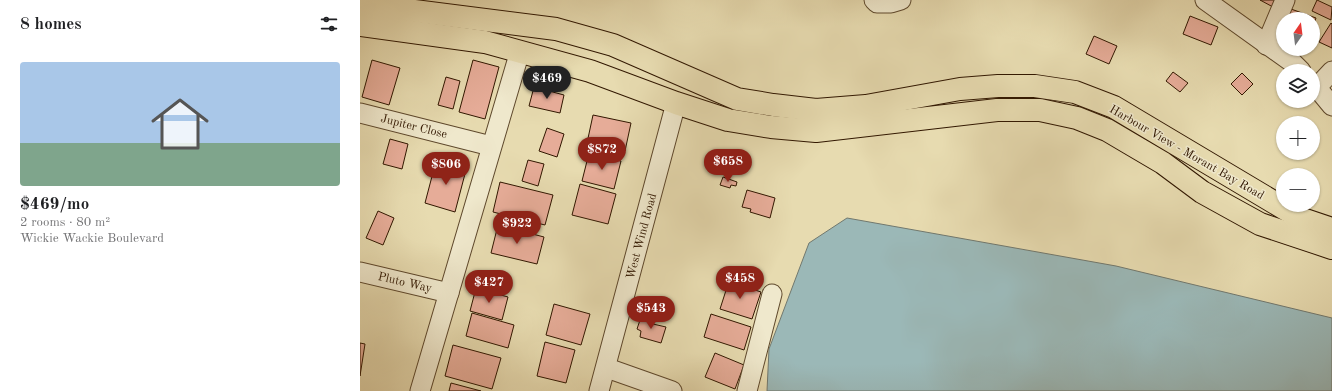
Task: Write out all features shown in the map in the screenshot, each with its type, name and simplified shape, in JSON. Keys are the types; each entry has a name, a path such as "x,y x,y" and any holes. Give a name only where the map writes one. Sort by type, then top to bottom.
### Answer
{"highway":[{"name":"Harbour View - Morant Bay Road","path":"360,4 556,29 613,45 737,99 773,105 816,110 866,106 960,89 998,86 1035,86 1075,92 1114,107 1302,219 1332,228"},
{"name":"Harbour View - Morant Bay Road","path":"360,24 485,42 590,71 676,104 728,120 771,128 816,130 997,110 1040,110 1078,118 1106,130 1163,163 1202,192 1260,224 1298,238 1332,248"}],"street":[{"path":"874,0 877,3 890,3 901,0"},
{"path":"1205,0 1294,64"},
{"path":"1266,45 1285,0"},
{"path":"420,391 520,51"},
{"path":"1320,81 1332,71"},
{"path":"1320,91 1332,106"},
{"name":"West Wind Road","path":"599,391 676,104"},
{"name":"Jupiter Close","path":"360,113 491,146"},
{"name":"Pluto Way","path":"360,272 450,293"},
{"path":"747,391 772,294"},
{"path":"606,368 672,391"}],"water":[{"path":"847,218 1116,266 1332,318 1332,391 767,391 769,349 809,243"}],"building":[{"path":"1260,0 1276,0 1273,7"},
{"path":"1317,0 1332,7 1331,20 1320,15 1320,12 1312,11"},
{"path":"1291,9 1299,12 1290,12"},
{"path":"1190,16 1218,27 1211,45 1183,34"},
{"path":"1331,23 1332,48 1320,42"},
{"path":"1094,36 1117,46 1109,64 1086,54"},
{"path":"372,60 400,68 389,105 362,97"},
{"path":"473,60 499,67 485,119 459,112"},
{"path":"1173,72 1188,83 1180,92 1166,81"},
{"path":"1242,73 1253,84 1242,95 1231,84"},
{"path":"446,77 460,81 453,109 438,105"},
{"path":"534,87 564,95 560,113 529,106"},
{"path":"593,115 631,123 625,151 587,143"},
{"path":"547,128 564,134 557,157 539,151"},
{"path":"390,139 408,144 402,169 383,164"},
{"path":"589,153 621,161 614,189 582,181"},
{"path":"528,160 544,164 538,186 522,181"},
{"path":"436,161 466,170 455,212 425,203"},
{"path":"723,177 737,182 736,186 731,185 730,188 720,185"},
{"path":"500,182 553,195 545,225 493,212"},
{"path":"580,184 616,194 608,224 572,215"},
{"path":"747,190 775,198 770,218 750,212 751,209 742,207"},
{"path":"378,211 394,218 383,245 366,238"},
{"path":"498,225 544,237 537,264 491,253"},
{"path":"729,281 761,292 752,319 720,309"},
{"path":"476,288 508,297 502,320 470,311"},
{"path":"554,304 590,314 581,345 546,335"},
{"path":"472,313 514,325 508,348 466,336"},
{"path":"711,314 751,327 744,350 704,337"},
{"path":"641,317 654,321 653,324 666,327 661,343 640,337 641,331 637,329"},
{"path":"545,342 575,350 566,383 537,376"},
{"path":"360,343 365,344 360,376"},
{"path":"453,345 501,358 492,389 445,376"},
{"path":"715,353 744,365 735,389 705,377"},
{"path":"451,383 481,391 449,391"}]}
